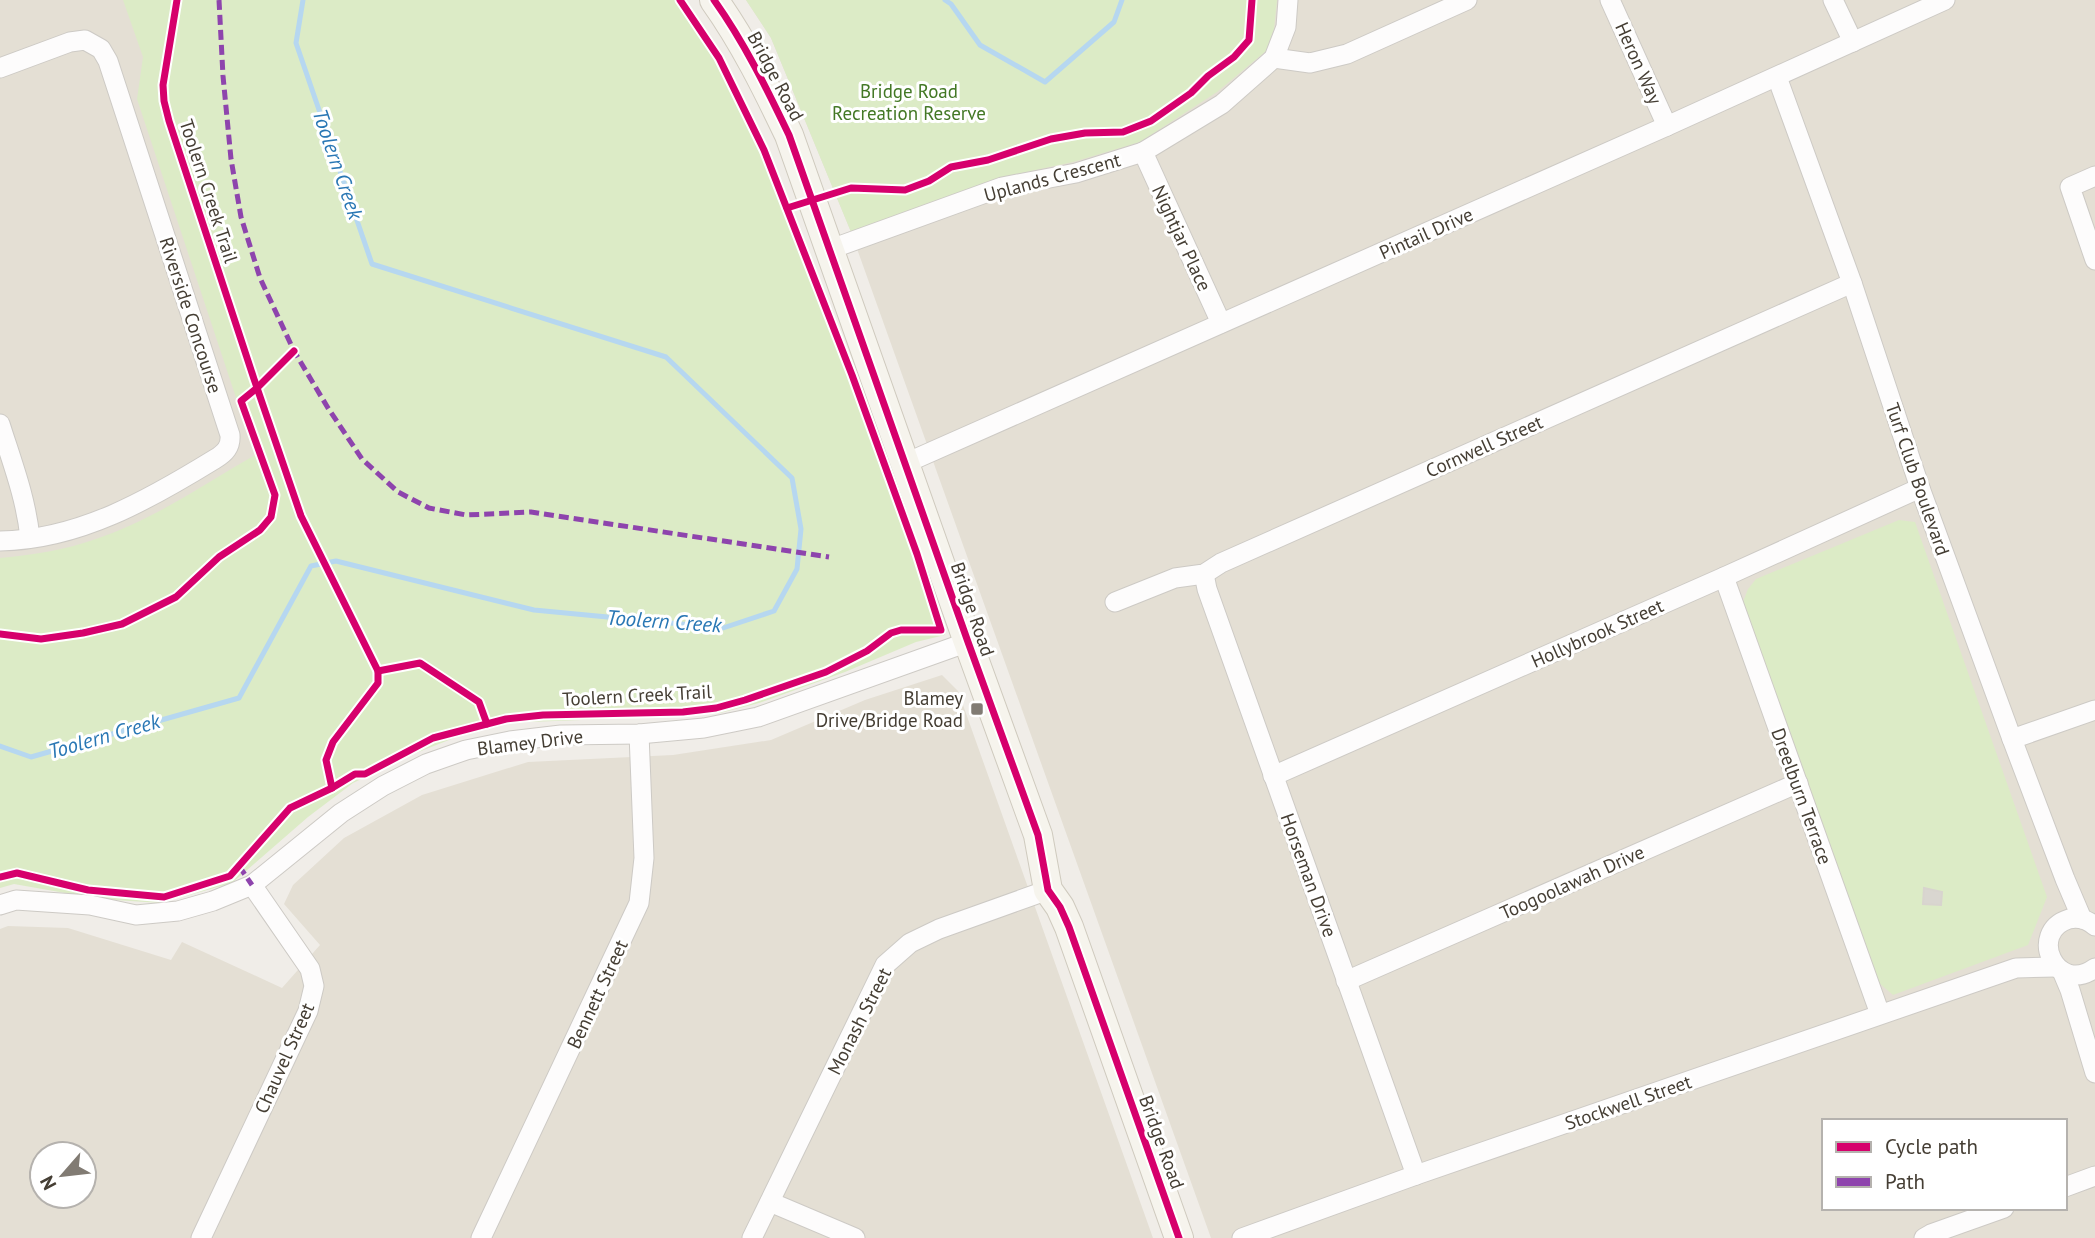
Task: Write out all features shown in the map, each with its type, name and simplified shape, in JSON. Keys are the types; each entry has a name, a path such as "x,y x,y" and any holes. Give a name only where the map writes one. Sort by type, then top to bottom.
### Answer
{"street":[{"name":"Bridge Road","path":"714,0 763,80 789,135 1038,835 1048,890 1069,927 1179,1238"},
{"name":"Uplands Crescent","path":"831,249 1002,187 1076,173 1143,152 1222,104 1274,58 1286,27 1287,0"},
{"path":"1274,58 1310,62 1347,54 1467,0"},
{"name":"Heron Way","path":"1610,0 1667,126"},
{"path":"1833,0 1853,42"},
{"name":"Pintail Drive","path":"905,463 1945,0"},
{"name":"Riverside Concourse","path":"0,68 70,42 85,40 101,49 108,61 231,441 224,453 144,500 109,517 81,527 30,538 0,541"},
{"name":"Turf Club Boulevard","path":"1777,77 1852,283 1920,488 2012,739 2065,879 2089,922"},
{"name":"Nightjar Place","path":"1143,152 1221,323"},
{"path":"2095,176 2070,187 2095,260"},
{"name":"Cornwell Street","path":"1115,603 1175,578 1204,574 1221,563 1852,283"},
{"path":"0,424 20,485 30,538"},
{"name":"Hollybrook Street","path":"1273,776 1920,488"},
{"name":"Horseman Drive","path":"1204,574 1207,589 1416,1175"},
{"name":"Dreelburn Terrace","path":"1724,577 1880,1014"},
{"name":"Blamey Drive","path":"0,905 16,900 90,905 136,915 178,911 213,901 252,885 341,813 383,786 426,764 466,750 561,735 639,734 704,728 758,717 968,642"},
{"path":"2012,739 2095,710"},
{"name":"Bennett Street","path":"481,1238 639,903 644,859 639,734"},
{"name":"Toogoolawah Drive","path":"1346,981 1798,783"},
{"name":"Turf Club Boulevard","path":"2054,931 2065,879"},
{"name":"Chauvel Street","path":"201,1238 308,1011 314,986 310,969 252,885"},
{"name":"Monash Street","path":"752,1238 885,965 910,943 939,929 1048,890"},
{"path":"2089,922 2066,920 2054,931 2049,953 2070,990 2095,1073"},
{"name":"Stockwell Street","path":"2016,968 2054,931"},
{"name":"Stockwell Street","path":"1242,1238 1416,1175 2016,968 2059,969 2071,975 2080,975 2095,968"},
{"path":"2067,1186 2095,1176"},
{"path":"770,1202 855,1238"},
{"path":"1924,1238 1998,1210"}],"shaded area":[{"path":"0,0 194,0 336,561 0,746"},
{"path":"746,0 2095,0 2095,1238 1211,1238 851,232 771,38"},
{"path":"942,675 958,691 1153,1238 0,1238 0,929 8,926 68,928 171,960 182,942 282,988 320,945 284,904 293,885 344,838 422,795 528,762 673,755 771,740 865,700"}],"green space":[{"path":"123,0 679,0 696,22 769,154 928,598 945,635 916,642 845,672 759,703 720,713 502,723 459,736 353,783 308,817 232,883 161,903 99,899 14,884 0,888 0,558 61,549 117,531 177,501 255,455 137,99 143,57"},
{"name":"Bridge Road Recreation Reserve","path":"746,0 1277,0 1274,29 1266,51 1217,92 1140,142 1073,162 999,178 851,232 771,38"},
{"path":"1899,520 1915,522 2047,897 2028,945 1893,995 1878,982 1743,602 1756,579"}],"building":[{"path":"1924,888 1942,892 1941,905 1923,904"}],"waterway":[{"name":"Toolern Creek","path":"0,746 31,757 239,698 311,566 336,561 534,610 723,628 774,611 797,569 801,529 792,478 666,357 372,264 296,43 303,0"},
{"name":"Toolern Creek","path":"945,0 951,4 980,45 1045,82 1114,22 1122,0"}],"marked path":[{"path":"219,0 231,159 241,217 260,278 294,351 328,408 362,459 398,492 429,508 466,515 531,512 829,557"},
{"path":"239,866 252,885"}],"cycle path":[{"name":"Toolern Creek Trail","path":"177,0 163,85 169,121 301,516 378,671 378,683 333,742 326,760 332,788"},
{"name":"Toolern Creek Trail","path":"0,877 17,873 88,890 164,897 230,876 290,808 355,774 365,774 433,738 506,719 543,715 683,712 716,708 826,672 867,651 891,633 901,630 941,630 917,554 852,375 764,150 719,58 680,0"},
{"path":"714,0 764,83 789,135 1038,835 1048,890 1069,927 1179,1238"},
{"path":"787,208 851,188 905,190 929,181 951,167 988,160 1051,139 1085,133 1123,132 1151,121 1191,93 1208,76 1234,57 1249,40 1252,0"},
{"path":"0,634 41,639 122,624 176,597 219,557 260,530 271,517 275,495 241,401 294,351"},
{"path":"378,671 420,663 479,702 487,724"}],"place":[{"name":"Blamey Drive/Bridge Road","path":"977,709"}]}
